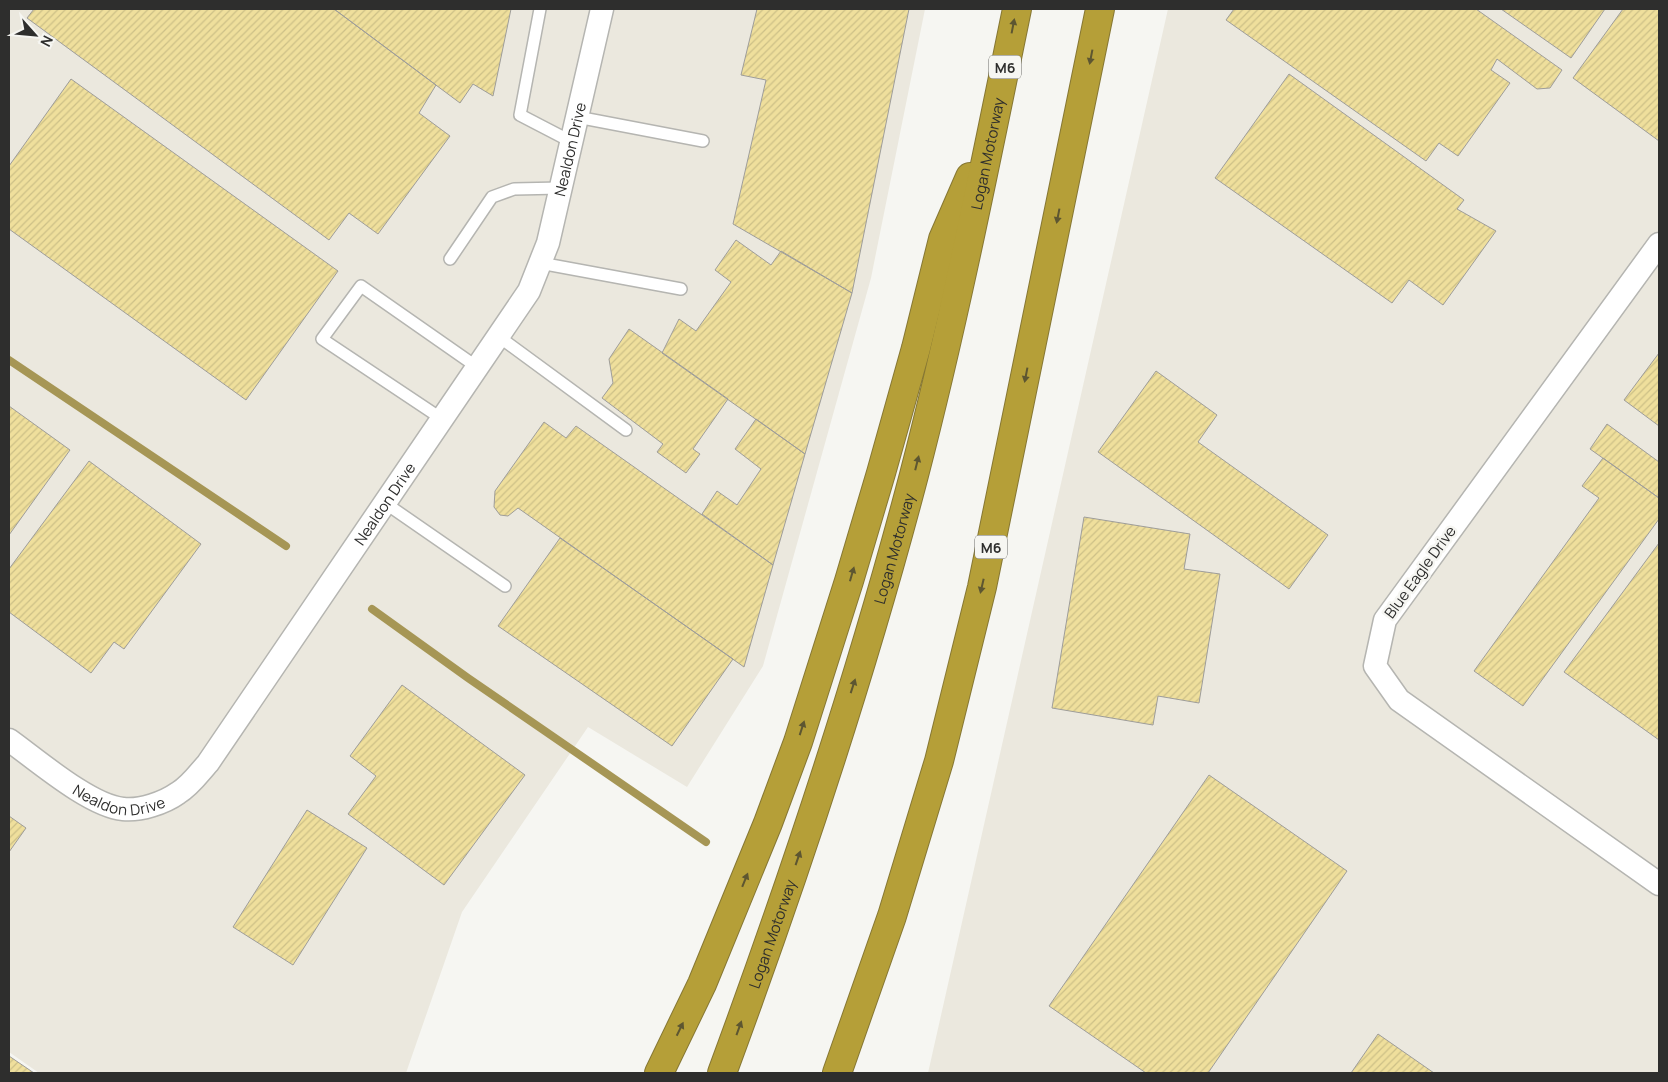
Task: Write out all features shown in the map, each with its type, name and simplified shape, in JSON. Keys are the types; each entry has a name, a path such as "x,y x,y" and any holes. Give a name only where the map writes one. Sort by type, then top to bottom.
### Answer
{"highway":[{"name":"Logan Motorway","path":"722,1073 804,838 857,674 920,449 956,301 1016,9"},
{"name":"M6","path":"837,1073 892,916 939,761 975,616 1018,415 1100,9"},
{"path":"659,1073 702,984 765,832 798,742 850,581 916,348 943,239 993,126"}],"street":[{"name":"Nealdon Drive","path":"9,740 84,794 105,804 123,809 141,808 178,793 208,763 528,291 548,243 602,9"},
{"name":"Blue Eagle Drive","path":"1659,244 1385,620 1375,666 1400,700 1659,884"}],"lane":[{"path":"540,9 520,114 572,142"},
{"path":"577,117 703,141"},
{"path":"450,258 492,197 514,189 561,188"},
{"path":"540,263 681,289"},
{"path":"442,419 322,339 361,286 477,367"},
{"path":"498,336 626,430"},
{"path":"385,503 505,586"}],"shaded area":[{"path":"9,9 925,9 871,278 763,666 687,787 588,727 462,912 406,1073 39,1073 9,1052"},
{"path":"1168,9 1659,9 1659,1073 928,1073"}],"building":[{"path":"34,9 334,9 436,85 419,113 450,136 378,234 349,213 329,240 27,18"},
{"path":"334,9 511,9 493,96 473,84 460,103"},
{"path":"757,9 909,9 852,293 733,224 766,80 741,75"},
{"path":"1234,9 1476,9 1562,70 1550,88 1537,89 1497,59 1491,70 1510,83 1458,156 1439,143 1426,161 1226,20"},
{"path":"1501,9 1605,9 1571,58"},
{"path":"1623,9 1659,9 1659,141 1573,78"},
{"path":"1289,74 1464,200 1457,209 1496,231 1443,305 1409,280 1392,303 1215,178"},
{"path":"71,79 338,271 246,400 9,229 9,166"},
{"path":"736,240 771,265 781,251 852,293 805,454 662,353 679,319 696,331 731,282 715,270"},
{"path":"629,329 728,399 693,449 700,454 686,473 657,452 663,444 602,398 613,383 609,359"},
{"path":"1659,353 1659,426 1624,400"},
{"path":"1156,371 1217,415 1198,442 1328,535 1289,589 1098,452"},
{"path":"9,406 70,450 9,535"},
{"path":"756,419 805,454 773,565 702,514 717,491 737,505 761,469 735,449"},
{"path":"544,422 566,438 576,426 773,565 744,667 518,508 508,516 500,515 494,507 495,491"},
{"path":"1607,424 1659,462 1659,498 1590,449"},
{"path":"1603,458 1659,498 1659,519 1523,706 1474,671 1599,498 1582,486"},
{"path":"89,461 201,544 124,649 114,642 91,673 9,612 9,569"},
{"path":"1084,517 1190,534 1184,569 1220,574 1199,703 1158,696 1153,725 1052,708"},
{"path":"560,538 733,659 672,746 498,626"},
{"path":"1659,543 1659,740 1564,672"},
{"path":"402,685 525,775 444,885 348,814 376,776 350,756"},
{"path":"1209,775 1347,871 1208,1073 1146,1073 1049,1006"},
{"path":"307,810 367,848 293,965 233,927"},
{"path":"9,816 26,828 9,852"},
{"path":"1378,1034 1434,1073 1351,1073"},
{"path":"9,1056 34,1073 9,1073"}],"waterway":[{"path":"9,360 286,546"},
{"path":"372,609 468,678 706,842"}]}
